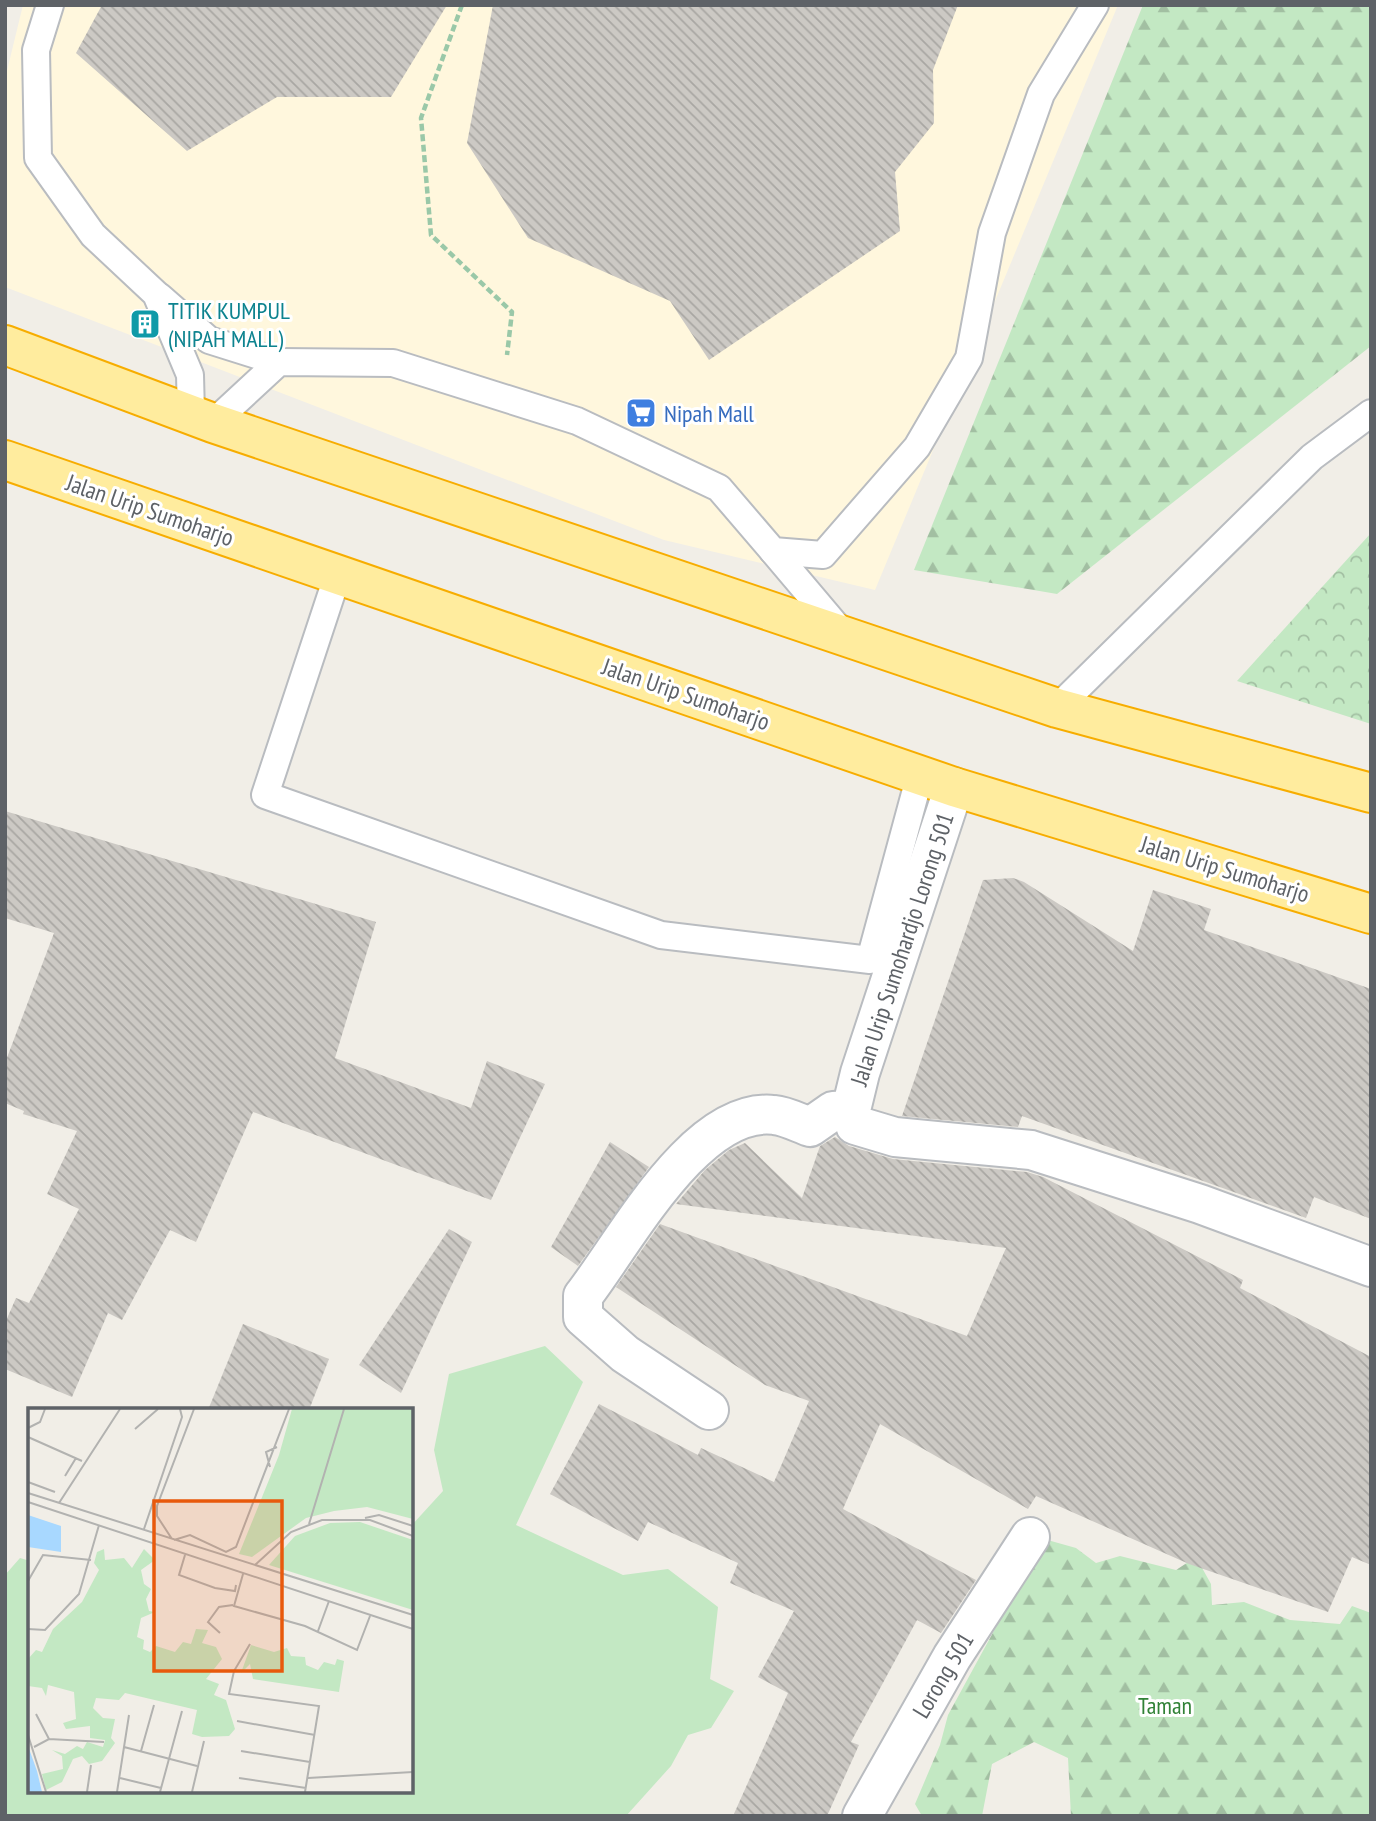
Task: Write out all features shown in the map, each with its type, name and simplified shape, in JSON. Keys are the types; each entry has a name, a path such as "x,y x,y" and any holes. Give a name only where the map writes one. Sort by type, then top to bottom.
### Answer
{"highway":[{"path":"5,345 202,419 1057,708 1371,793"},
{"name":"Jalan Urip Sumoharjo","path":"5,460 937,781 1371,914"}],"street":[{"name":"Jalan Urip Sumohardjo Lorong 501","path":"937,781 851,1110 855,1125 877,1133 1031,1150 1200,1203 1371,1267"},
{"name":"Jalan Urip Sumohardjo Lorong 501","path":"709,1410 598,1333 583,1317 583,1296 675,1169 704,1139 745,1118 774,1115 810,1127 833,1111 851,1110"},
{"name":"Lorong 501","path":"862,1816 952,1657 1030,1537"}],"lane":[{"path":"50,5 36,50 38,158 93,234 209,340 279,362 393,363 577,421 719,488 845,636"},
{"path":"762,608 794,577 823,555 917,447 969,358 992,233 1036,107 1095,5"},
{"path":"156,294 190,375 202,419 279,362"},
{"path":"1057,708 1312,457 1371,413"},
{"path":"772,551 823,555"},
{"path":"338,574 265,795 661,935 870,960 937,781"}],"path":[{"path":"462,5 421,118 431,236 512,312 502,398"}],"shaded area":[{"name":"Nipah Mall","path":"23,5 1118,5 875,590 664,540 5,287 5,79"}],"green space":[{"path":"1143,5 1371,5 1371,346 1057,594 914,570"},
{"path":"1371,533 1371,724 1237,681"},
{"path":"545,1346 583,1382 516,1525 623,1575 668,1569 718,1607 710,1679 734,1691 711,1728 688,1735 671,1766 626,1816 5,1816 5,1575 20,1558 28,1560 28,1793 413,1793 413,1524 443,1491 434,1450 449,1374"},
{"name":"Taman","path":"1044,1539 1076,1548 1096,1563 1120,1556 1176,1570 1196,1557 1211,1584 1212,1605 1244,1602 1290,1620 1340,1624 1352,1606 1371,1613 1371,1816 1071,1816 1068,1758 1034,1742 992,1764 982,1816 922,1816 915,1804 940,1745 948,1715"}],"building":[{"path":"102,5 447,5 391,97 277,97 187,151 76,53"},
{"name":"Nipah Mall","path":"493,5 958,5 933,70 934,123 895,172 900,231 709,360 670,301 528,238 467,143"},
{"path":"5,811 376,922 335,1058 471,1108 487,1061 545,1084 491,1200 253,1112 196,1242 170,1230 122,1320 108,1313 72,1397 5,1369 5,1323 16,1298 29,1303 79,1209 47,1194 77,1131 23,1114 24,1111 5,1103 5,1063 54,933 5,918"},
{"path":"1013,878 1024,882 1133,951 1153,890 1211,909 1204,930 1371,989 1371,1219 1314,1197 1306,1218 1022,1116 1018,1127 902,1116 983,880"},
{"path":"835,1137 849,1146 893,1159 1027,1172 1043,1177 1243,1280 1240,1288 1371,1357 1371,1565 1352,1557 1328,1612 1189,1564 1036,1496 1028,1509 880,1424 843,1509 976,1580 941,1633 917,1620 851,1742 859,1745 827,1816 733,1816 788,1693 758,1677 794,1611 730,1583 738,1563 648,1522 638,1541 550,1494 599,1404 698,1455 701,1448 774,1482 809,1401 765,1385 616,1287 660,1224 967,1336 1006,1248 676,1204 705,1170 729,1150 745,1143 802,1198 820,1146"},
{"path":"610,1142 649,1167 578,1266 551,1247"},
{"path":"449,1229 472,1242 401,1393 359,1365"},
{"path":"243,1324 329,1359 310,1408 209,1408"}],"place":[{"name":"TITIK KUMPUL (NIPAH MALL)","path":"145,324"},
{"name":"Nipah Mall","path":"641,413"}]}
